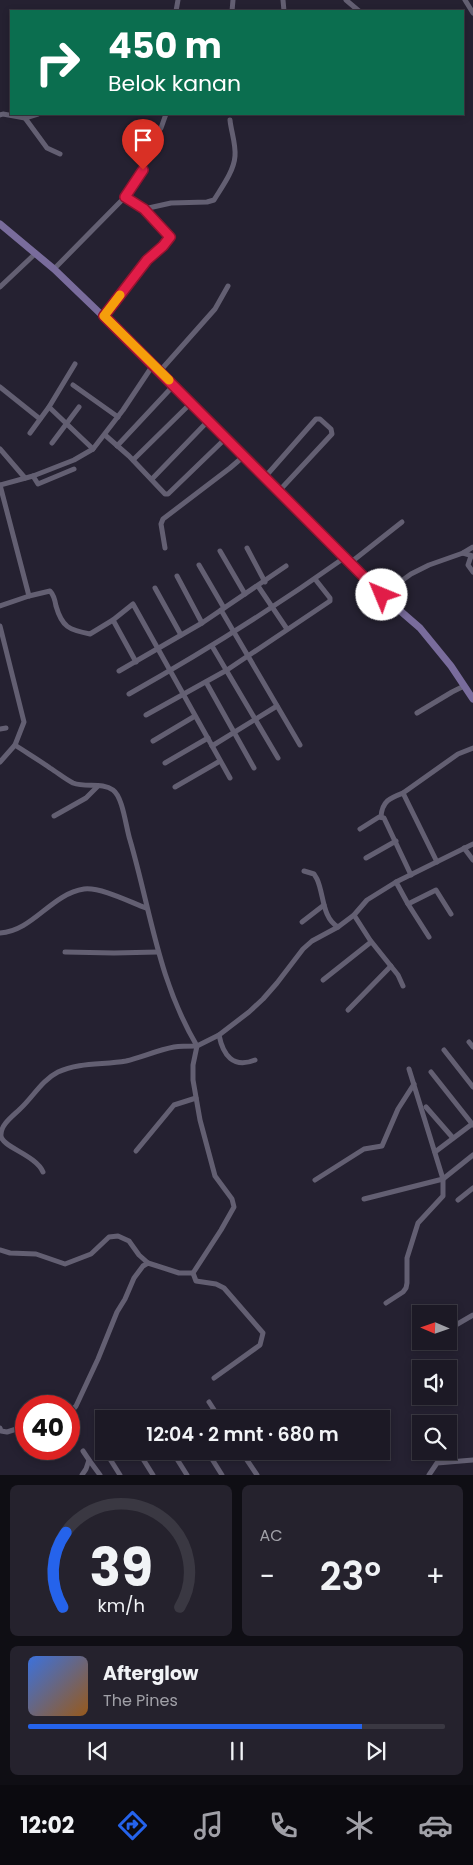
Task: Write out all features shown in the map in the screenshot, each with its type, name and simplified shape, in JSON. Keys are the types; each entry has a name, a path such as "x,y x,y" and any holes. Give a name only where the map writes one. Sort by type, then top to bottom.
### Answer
{"street":[{"path":"346,0 358,10"},
{"path":"465,0 473,13"},
{"path":"0,115 25,118 35,115"},
{"path":"147,147 151,139 161,128 166,115"},
{"path":"25,118 47,148 60,154"},
{"path":"144,209 171,203 207,202 214,200 227,179 234,160 235,153 230,120"},
{"path":"54,269 125,197 143,170 148,154 147,147 135,123"},
{"path":"104,316 147,260 170,237 144,209 125,197"},
{"path":"0,224 36,253 104,316 350,564 420,628 438,649 473,699"},
{"path":"0,287 36,253"},
{"path":"160,371 215,309 228,286"},
{"path":"30,432 50,407 75,364"},
{"path":"29,596 0,485 33,476 81,457 92,449 105,435 152,365"},
{"path":"73,385 118,416"},
{"path":"117,446 174,385"},
{"path":"0,387 40,419"},
{"path":"133,460 191,403"},
{"path":"50,407 92,449"},
{"path":"52,443 79,407"},
{"path":"265,477 316,419 320,419 331,429 332,434 279,491"},
{"path":"152,479 208,421"},
{"path":"105,435 133,460 165,494 169,494 226,438"},
{"path":"0,449 25,478"},
{"path":"165,548 160,524 163,519 244,456"},
{"path":"33,476 38,484 74,470"},
{"path":"350,564 402,522"},
{"path":"382,595 411,574 463,553 473,547"},
{"path":"247,548 264,582"},
{"path":"220,551 245,594"},
{"path":"463,553 472,556 468,565 473,572"},
{"path":"129,694 212,646 272,608 344,558"},
{"path":"199,565 234,632 300,744"},
{"path":"119,671 202,623 286,566"},
{"path":"177,576 202,623"},
{"path":"146,715 227,670 330,601 330,598 315,578"},
{"path":"258,586 287,629"},
{"path":"155,588 181,635"},
{"path":"0,606 29,596 52,592 59,616 66,626 75,631 90,634 113,620 132,604 230,778"},
{"path":"113,620 136,662"},
{"path":"0,626 24,720 15,745 0,762"},
{"path":"212,646 278,758"},
{"path":"206,682 254,768"},
{"path":"417,713 464,686"},
{"path":"212,746 277,706"},
{"path":"153,741 196,716"},
{"path":"165,763 208,738"},
{"path":"15,745 71,782 85,786 105,786 115,791 121,804 158,952 169,987 186,1028 197,1046 193,1065 193,1080 209,1155 215,1176 232,1199 234,1207 193,1273"},
{"path":"360,828 381,817 385,803 390,798 403,793 458,754 473,748"},
{"path":"175,787 220,761"},
{"path":"54,816 86,798 98,786"},
{"path":"403,793 437,862"},
{"path":"381,817 384,818 396,841 411,875"},
{"path":"366,858 396,841"},
{"path":"43,1172 40,1166 23,1152 4,1142 1,1136 2,1129 8,1121 45,1081 59,1072 80,1065 126,1060 174,1047 197,1046 218,1035 264,999 286,972 294,958 307,945 338,927 354,915 367,900 396,882 473,844"},
{"path":"464,848 473,860"},
{"path":"304,870 314,874 317,879 328,917 338,927"},
{"path":"396,882 429,937"},
{"path":"0,933 8,932 26,924 65,896 84,889 103,892 146,908"},
{"path":"408,904 436,890 451,914"},
{"path":"302,922 324,905"},
{"path":"354,915 403,986"},
{"path":"323,980 371,942"},
{"path":"65,952 158,952"},
{"path":"348,1010 391,966"},
{"path":"218,1035 221,1047 228,1057 243,1063 255,1060"},
{"path":"469,1042 473,1047"},
{"path":"444,1050 473,1087"},
{"path":"386,1303 406,1288 408,1283 407,1258 418,1223 443,1196 443,1179 409,1069"},
{"path":"431,1072 472,1124 435,1152"},
{"path":"315,1180 364,1149 382,1146 398,1109 414,1084"},
{"path":"136,1151 174,1105 196,1098"},
{"path":"426,1106 453,1138"},
{"path":"364,1199 443,1179 473,1154"},
{"path":"458,1200 473,1188"},
{"path":"0,1250 10,1253 36,1254 65,1264 91,1254 109,1237 118,1236 129,1241 139,1255 148,1263 179,1273 193,1273"},
{"path":"80,1397 134,1278 143,1266 148,1263"},
{"path":"193,1273 196,1281 216,1284 224,1288 263,1333 260,1345 214,1378"},
{"path":"458,1324 473,1315"},
{"path":"209,1402 214,1410"},
{"path":"0,1428 1,1431 7,1432 15,1429"},
{"path":"84,1452 100,1475"},
{"path":"82,1475 86,1470 89,1460"},
{"path":"110,1460 120,1475"},
{"path":"144,1460 153,1475"},
{"path":"178,1460 187,1475"},
{"path":"213,1460 222,1475"},
{"path":"247,1460 257,1475"},
{"path":"429,1475 437,1463 473,1460"}],"slow traffic":[{"path":"120,295 104,316 169,380"}],"route":[{"path":"143,170 125,197 144,209 170,237 147,260 104,316 382,595"}]}
